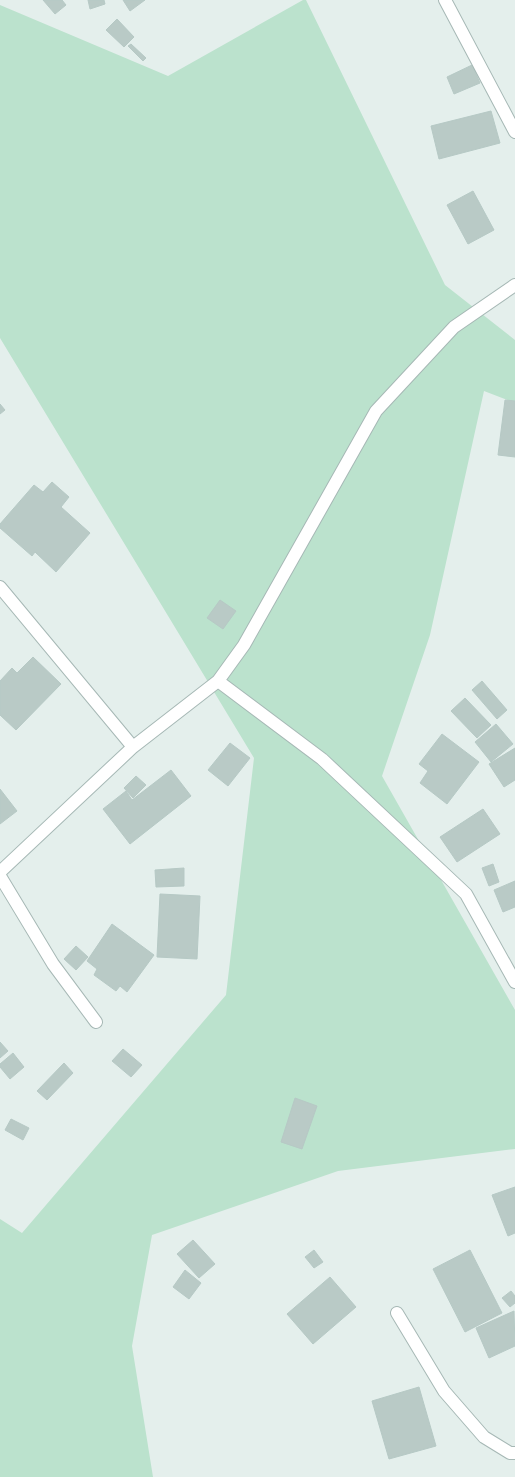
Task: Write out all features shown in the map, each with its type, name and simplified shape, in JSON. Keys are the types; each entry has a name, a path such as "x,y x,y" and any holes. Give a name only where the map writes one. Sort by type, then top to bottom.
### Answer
{"street":[{"path":"446,0 515,132"},
{"path":"0,872 133,747 218,681 244,645 376,411 454,327 515,285"},
{"path":"0,586 133,747"},
{"path":"218,681 322,760 466,894 515,982"},
{"path":"0,876 53,964 96,1022"},
{"path":"397,1313 444,1391 484,1437 510,1453 515,1453"}],"green space":[{"path":"303,0 306,0 445,285 515,340 515,403 484,391 430,635 382,776 515,1010 515,1149 338,1171 152,1235 132,1346 153,1477 0,1477 0,1219 22,1233 226,995 254,758 0,338 0,5 168,76"}],"building":[{"path":"43,0 62,0 66,5 55,14"},
{"path":"88,0 104,0 105,4 90,9"},
{"path":"123,0 145,0 130,11"},
{"path":"117,19 134,37 124,47 106,30"},
{"path":"131,44 146,58 143,61 128,46"},
{"path":"472,65 480,83 454,94 447,77"},
{"path":"491,111 500,143 439,159 431,126"},
{"path":"473,191 494,230 468,244 447,205"},
{"path":"505,400 515,401 515,457 498,455"},
{"path":"0,404 5,410 0,414"},
{"path":"52,482 69,497 61,507 90,533 56,572 35,552 32,556 0,528 0,524 34,485 43,492"},
{"path":"220,600 236,611 223,629 207,618"},
{"path":"33,657 61,684 16,730 0,715 0,681 12,668 17,673"},
{"path":"482,681 507,710 497,719 472,690"},
{"path":"465,698 491,725 477,738 451,711"},
{"path":"496,724 513,744 491,762 475,742"},
{"path":"442,734 479,762 447,804 420,783 428,771 419,764"},
{"path":"230,743 250,758 228,786 208,770"},
{"path":"515,748 515,780 504,787 489,764"},
{"path":"171,770 191,796 130,844 103,809 126,791 132,800"},
{"path":"136,776 146,785 133,798 124,788"},
{"path":"0,789 17,811 0,824"},
{"path":"483,809 500,834 457,862 440,837"},
{"path":"493,864 499,882 489,886 482,868"},
{"path":"184,868 184,886 156,887 155,870"},
{"path":"515,881 515,907 503,912 494,890"},
{"path":"160,894 200,896 197,959 157,957"},
{"path":"112,924 154,955 127,992 120,986 116,991 94,975 97,969 87,961"},
{"path":"76,946 88,957 76,970 64,959"},
{"path":"0,1042 8,1051 0,1058"},
{"path":"123,1049 142,1065 131,1077 112,1061"},
{"path":"13,1053 24,1067 10,1079 0,1067 0,1064"},
{"path":"64,1063 73,1073 47,1100 37,1091"},
{"path":"295,1098 317,1106 302,1149 281,1142"},
{"path":"11,1119 29,1128 23,1140 5,1130"},
{"path":"515,1187 515,1233 508,1236 492,1195"},
{"path":"193,1240 215,1264 199,1278 177,1254"},
{"path":"314,1250 323,1262 314,1268 305,1257"},
{"path":"470,1250 502,1313 465,1332 433,1269"},
{"path":"185,1270 201,1283 189,1299 173,1287"},
{"path":"330,1277 356,1307 313,1344 287,1314"},
{"path":"511,1291 515,1296 515,1303 510,1307 502,1298"},
{"path":"514,1311 515,1346 489,1358 476,1328"},
{"path":"419,1387 436,1446 389,1459 372,1401"}]}
